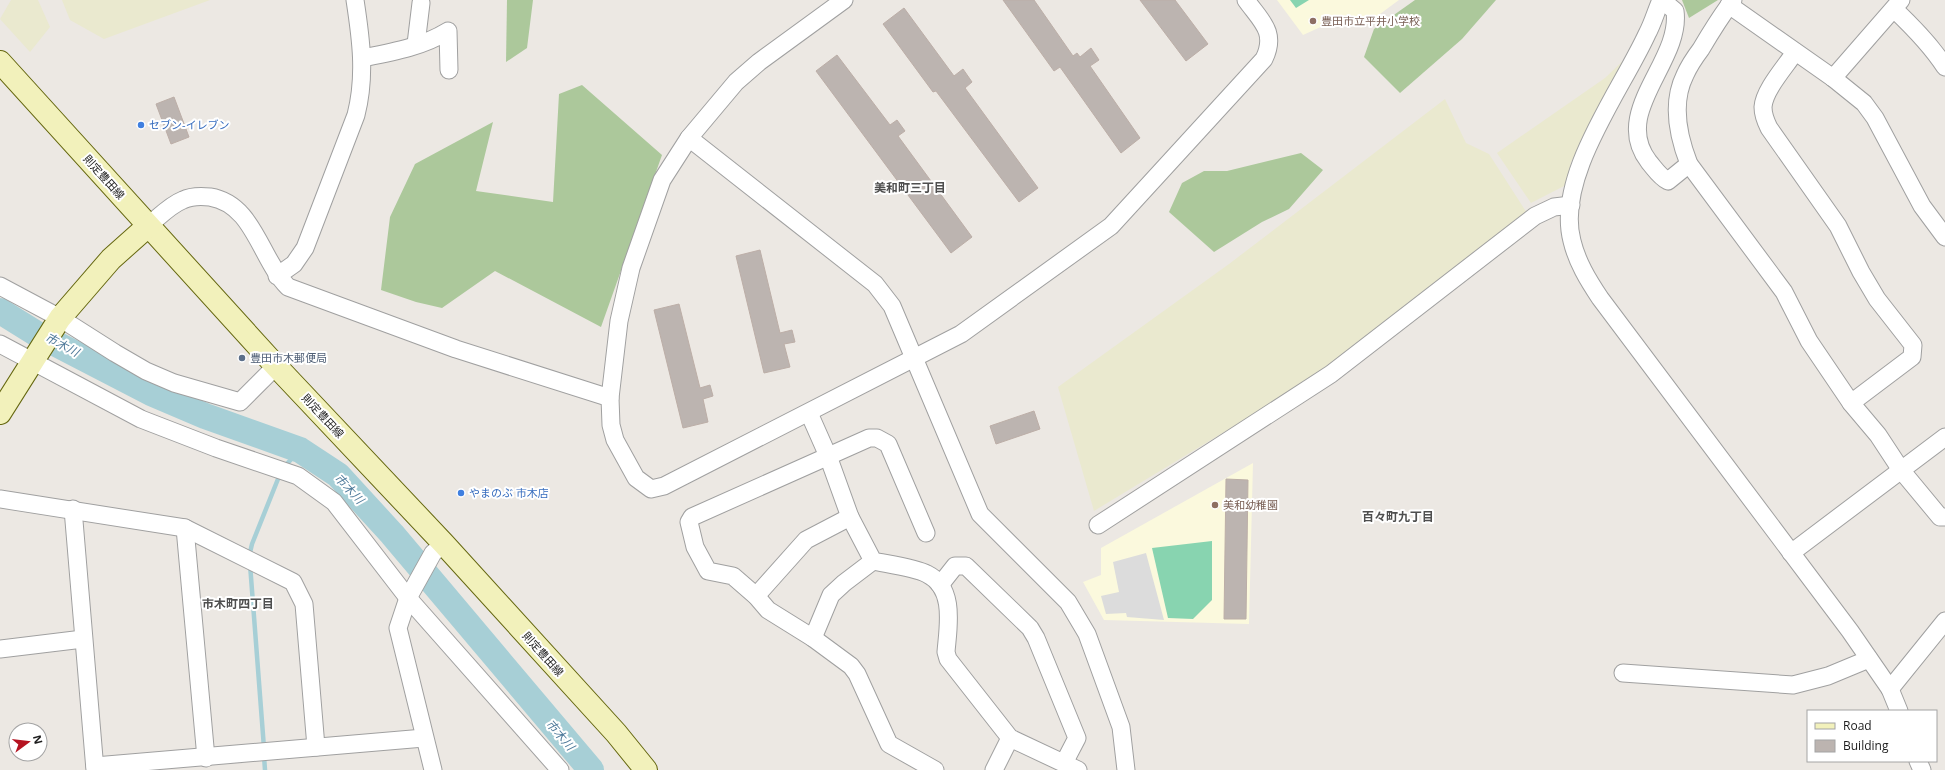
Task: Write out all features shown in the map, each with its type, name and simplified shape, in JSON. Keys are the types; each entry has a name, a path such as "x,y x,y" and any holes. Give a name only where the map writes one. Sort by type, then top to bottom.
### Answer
{"main road":[{"name":"則定豊田線","path":"0,62 276,366 439,549 616,733 646,770"},
{"path":"0,413 60,318 111,258 148,226"}],"street":[{"path":"278,276 294,264 307,241 356,115 360,98 362,58 355,0"},
{"path":"844,0 759,62 722,97 689,138 662,180 656,195 631,268 619,321 610,398 611,425 615,440 636,478 651,488 664,486 915,359 961,334 1111,226 1264,59 1270,42 1269,34 1246,0"},
{"path":"1690,164 1668,181 1662,178 1642,153 1637,139 1637,120 1667,51 1676,21 1675,11 1661,0 1648,34 1581,161 1572,190 1570,229 1572,241 1586,277 1600,298 1850,631 1890,689 1899,710"},
{"path":"416,44 421,3"},
{"path":"1945,238 1922,206 1876,118 1864,103 1833,78 1795,52 1731,3 1684,76 1678,94 1678,128 1682,145 1690,164 1784,292 1809,341 1851,403 1878,435 1901,470 1940,517 1945,517"},
{"path":"1833,78 1897,4 1915,30 1937,54 1945,68"},
{"path":"362,58 404,50 416,44 430,41 448,31 449,70"},
{"path":"1795,52 1764,98 1763,112 1765,119 1769,128 1838,226 1861,272 1877,299 1913,345 1914,350 1912,357 1851,403"},
{"path":"689,138 874,284 892,306 980,514 1068,602 1087,634 1120,723 1123,736 1126,770"},
{"path":"148,226 184,199 198,197 221,200 233,206 242,215 278,276 288,287 463,352 610,398"},
{"path":"1098,525 1332,374 1535,216 1554,206 1571,205"},
{"path":"0,286 60,318 146,371 174,383 240,402 276,366"},
{"path":"0,344 141,419 298,476 334,502 408,598 560,770"},
{"path":"809,413 828,456 850,517 873,561 928,574 940,585 946,594 948,603 946,652 948,659 1010,738 1071,767 1077,738 1036,638 1030,628 966,566 955,566 940,585"},
{"path":"1791,553 1945,437"},
{"path":"926,534 888,444 877,438 870,438 828,456 692,517 689,522 695,547 708,571 733,576 756,596 768,610 813,638 851,666 857,674 889,744 935,770"},
{"path":"0,499 72,509 186,528 293,582 304,604 316,747"},
{"path":"72,509 95,768 424,738"},
{"path":"756,596 806,540 850,517"},
{"path":"186,528 206,758"},
{"path":"433,770 398,628 408,598 439,549"},
{"path":"813,638 831,595 873,561"},
{"path":"1890,689 1945,621"},
{"path":"0,649 83,639"},
{"path":"1623,673 1793,685 1828,676 1869,659"},
{"path":"994,770 1010,738"}],"shaded area":[{"name":"豊田市立平井小学校","path":"1277,0 1399,0 1361,28 1347,15 1303,35"},
{"name":"美和幼稚園","path":"1253,463 1249,624 1104,620 1083,582 1101,575 1101,548"},
{"path":"1146,553 1164,620 1127,617 1126,613 1106,614 1101,596 1119,592 1113,562"}],"green space":[{"path":"11,0 38,0 50,27 30,52 0,19"},
{"path":"62,0 210,0 104,39 70,20"},
{"path":"507,0 533,0 527,48 506,62"},
{"path":"1290,0 1309,0 1296,8"},
{"path":"1415,0 1496,0 1462,39 1400,93 1364,57 1374,29"},
{"path":"1682,0 1718,0 1689,18"},
{"path":"1630,54 1571,162 1566,185 1531,203 1497,153 1605,78"},
{"path":"582,85 662,155 601,327 495,271 442,308 416,302 381,290 390,217 415,164 493,122 476,191 553,202 559,94"},
{"path":"1445,99 1466,143 1489,154 1527,213 1323,372 1094,511 1058,387 1229,264"},
{"path":"1301,153 1323,170 1289,209 1262,222 1214,252 1169,212 1182,183 1204,171 1227,171"},
{"path":"1212,541 1212,600 1193,619 1168,618 1152,548"}],"building":[{"path":"1003,0 1034,0 1073,56 1077,53 1080,57 1091,48 1099,60 1090,66 1140,138 1121,153 1060,67 1054,71"},
{"path":"1140,0 1175,0 1208,44 1186,61"},
{"path":"904,8 954,76 963,69 972,82 965,88 1038,188 1019,202 936,91 933,92 883,24"},
{"path":"837,55 890,125 897,120 905,131 898,136 972,237 951,253 816,71"},
{"path":"174,97 189,137 171,144 156,104"},
{"path":"760,250 780,333 792,330 795,342 784,344 790,367 764,373 736,256"},
{"path":"679,304 700,388 710,385 713,396 703,399 708,422 683,428 654,310"},
{"path":"1034,411 1040,429 996,444 990,426"},
{"path":"1226,479 1248,480 1246,619 1224,619"}],"waterway":[{"name":"市木川","path":"0,311 37,334 151,393 205,416 300,450 338,475 392,534 591,770"},
{"path":"283,468 300,450"},
{"path":"249,557 252,544 280,474"},
{"path":"250,564 264,748"},
{"path":"264,756 265,770"}],"place":[{"name":"豊田市立平井小学校","path":"1313,21"},
{"name":"セブン-イレブン","path":"141,125"},
{"name":"豊田市木郵便局","path":"242,358"},
{"name":"やまのぶ 市木店","path":"461,493"},
{"name":"美和幼稚園","path":"1215,505"}],"district":[{"name":"美和町三丁目","path":"910,188"},
{"name":"百々町九丁目","path":"1398,517"},
{"name":"市木町四丁目","path":"238,604"}]}
